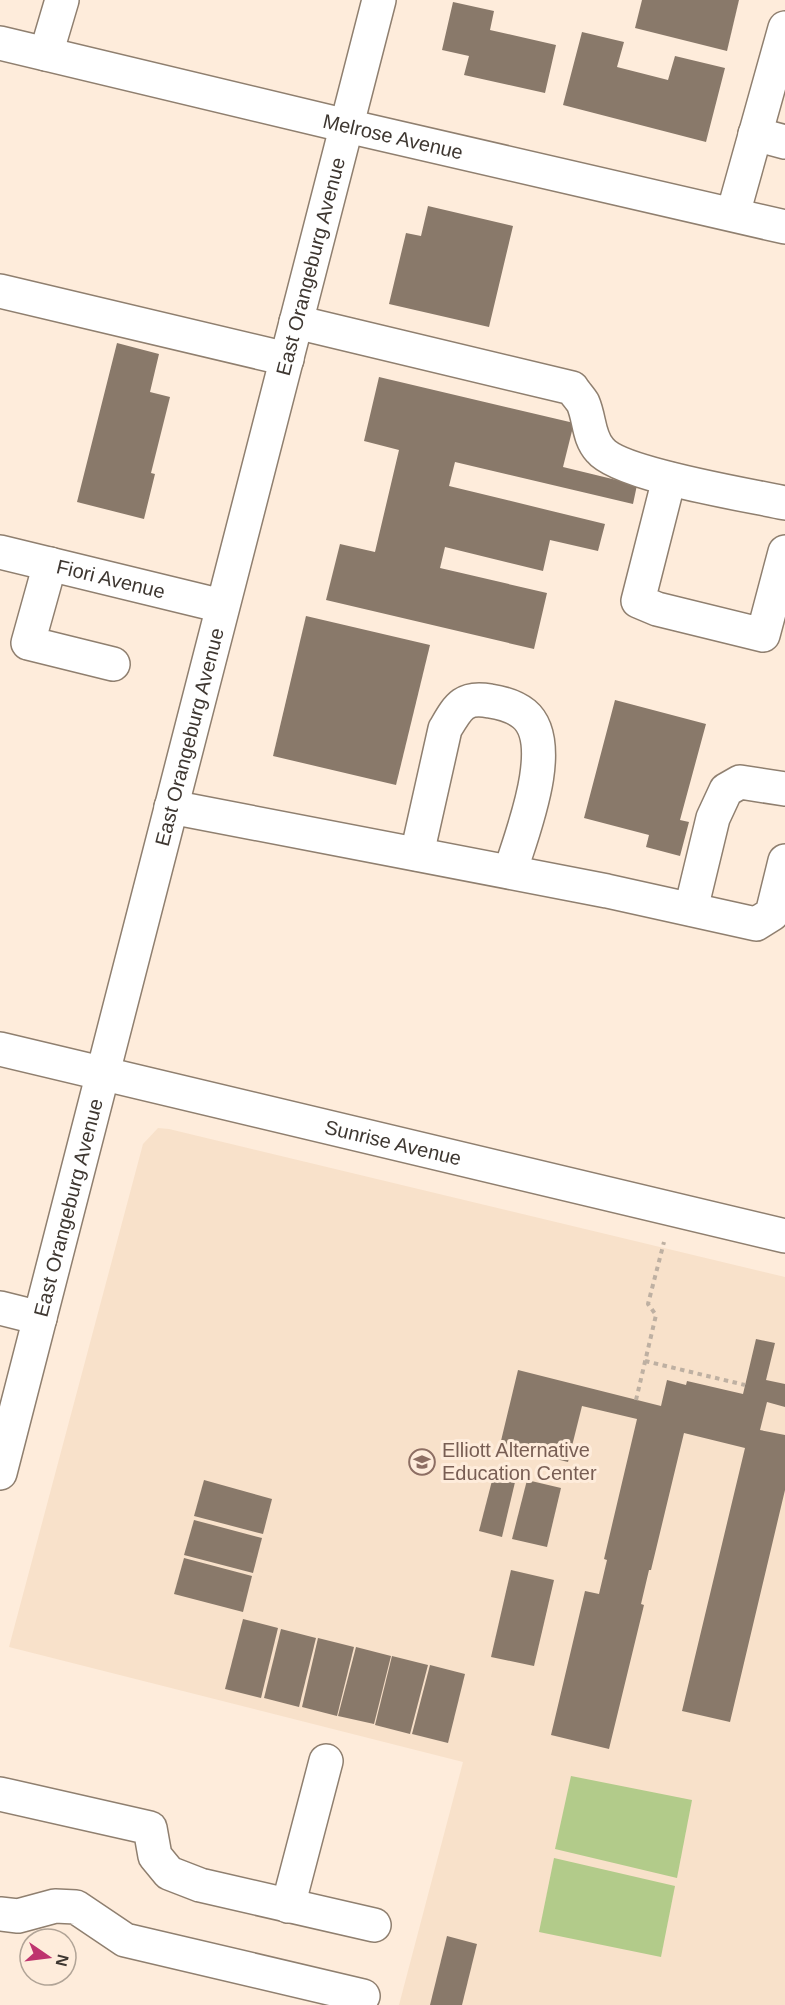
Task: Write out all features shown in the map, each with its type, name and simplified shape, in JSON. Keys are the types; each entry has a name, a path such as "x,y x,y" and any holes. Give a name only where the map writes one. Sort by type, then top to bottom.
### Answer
{"street":[{"path":"46,54 62,0"},
{"name":"East Orangeburg Avenue","path":"0,1473 379,0"},
{"path":"733,214 770,138 785,28"},
{"name":"Melrose Avenue","path":"0,43 347,126 733,214 784,222"},
{"path":"0,291 286,359"},
{"path":"296,322 572,388 583,403 590,432 601,452 624,465 669,479 785,503"},
{"path":"669,479 638,601 657,609 763,635 785,552"},
{"name":"Fiori Avenue","path":"0,552 222,606"},
{"path":"50,564 28,643 113,664"},
{"path":"417,854 445,729 455,712 465,701 479,699 508,704 526,715 537,735 539,752 538,775 510,872"},
{"path":"691,909 713,818 726,790 740,782 785,789"},
{"path":"171,807 510,872 756,924 772,914 785,861"},
{"name":"Sunrise Avenue","path":"0,1049 672,1211 785,1236"},
{"path":"0,1308 40,1318"},
{"path":"288,1906 326,1761"},
{"path":"0,1794 150,1828 155,1856 169,1873 200,1885 374,1925"},
{"path":"0,1914 18,1916 55,1906 76,1907 125,1940 363,1996"}],"path":[{"path":"636,1400 656,1315 648,1304 672,1211"},
{"path":"645,1361 745,1385"}],"shaded area":[{"name":"Elliott Alternative Education Center","path":"158,1128 785,1277 785,2005 399,2005 463,1762 9,1647 143,1144"}],"green space":[{"path":"571,1776 692,1800 677,1878 555,1849"},
{"path":"554,1858 675,1886 661,1957 539,1932"}],"building":[{"path":"642,0 739,0 727,51 635,28"},
{"path":"453,2 494,11 490,30 556,45 545,93 464,75 469,56 442,50"},
{"path":"582,32 624,42 617,67 668,80 675,56 725,68 706,142 563,105"},
{"path":"428,206 513,226 489,327 389,304 406,233 421,236"},
{"path":"117,343 159,354 150,392 170,397 151,473 155,474 144,519 77,502"},
{"path":"379,377 574,423 563,467 637,485 633,504 455,462 449,486 605,524 598,551 550,540 543,571 445,547 440,568 547,593 534,649 326,600 340,544 375,552 399,450 364,441"},
{"path":"306,616 430,645 396,785 273,756"},
{"path":"615,700 706,724 680,820 689,822 680,856 646,847 649,835 584,818"},
{"path":"756,1339 775,1343 766,1380 785,1384 785,1407 767,1402 760,1430 785,1435 785,1490 730,1722 682,1711 745,1448 684,1433 651,1570 649,1570 641,1604 644,1605 609,1749 551,1735 585,1591 599,1594 607,1560 604,1559 637,1419 582,1406 568,1462 500,1445 518,1370 661,1406 667,1380 686,1385 687,1381 743,1394"},
{"path":"494,1473 516,1478 502,1537 479,1531"},
{"path":"204,1480 272,1499 263,1534 194,1516"},
{"path":"527,1480 561,1488 547,1547 512,1539"},
{"path":"194,1520 262,1538 253,1573 184,1555"},
{"path":"184,1558 252,1576 243,1612 174,1594"},
{"path":"511,1570 554,1580 534,1666 491,1657"},
{"path":"243,1619 278,1628 261,1698 225,1689"},
{"path":"281,1629 316,1638 299,1707 264,1698"},
{"path":"318,1638 354,1647 337,1716 302,1707"},
{"path":"356,1647 391,1656 374,1724 338,1716"},
{"path":"392,1656 428,1665 410,1734 375,1725"},
{"path":"430,1665 465,1674 448,1743 412,1734"},
{"path":"447,1936 477,1944 462,2005 430,2005"}],"place":[{"name":"Elliott Alternative Education Center","path":"422,1462"}]}
